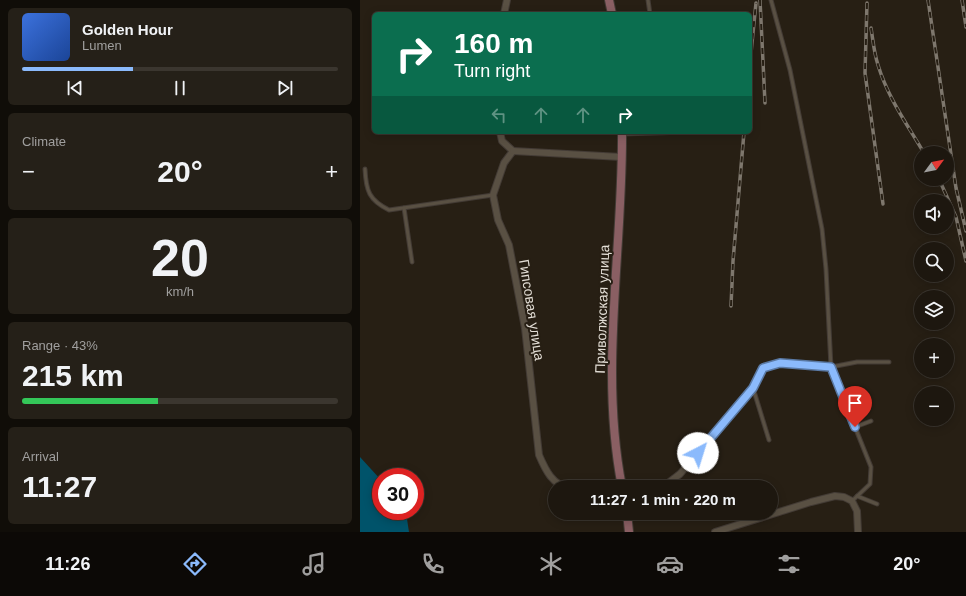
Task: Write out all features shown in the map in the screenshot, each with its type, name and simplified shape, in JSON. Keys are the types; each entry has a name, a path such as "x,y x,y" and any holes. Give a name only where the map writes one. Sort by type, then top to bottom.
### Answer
{"main road":[{"path":"609,0 612,12"},
{"name":"Приволжская улица","path":"621,134 614,302 613,431 621,480"},
{"path":"628,520 629,532"}],"street":[{"path":"505,12 508,0"},
{"path":"500,134 502,141 513,152 621,157"},
{"name":"Гипсовая улица","path":"513,152 504,162 493,195 498,220 510,245 525,328 539,455 546,473 554,480"},
{"path":"673,480 680,474 753,388 763,368 780,363 831,367"},
{"path":"715,532 835,496 855,498 858,532"}],"lane":[{"path":"648,0 650,12"},
{"path":"771,0 790,70 822,229 826,269 831,367 871,467 872,477 870,484 855,498"},
{"path":"365,169 365,186 376,204 389,210 493,195"},
{"path":"404,208 412,262"},
{"path":"831,367 857,362 889,362"},
{"path":"753,388 770,440"},
{"path":"855,427 871,421"},
{"path":"855,498 877,504"}],"water":[{"path":"360,457 372,470 372,520 407,520 409,532 360,532"}],"railway":[{"path":"760,0 765,103"},
{"path":"928,0 956,188 966,231"},
{"path":"962,0 966,27"},
{"path":"752,43 756,3"},
{"path":"867,3 865,73 883,204"},
{"path":"871,28 882,77 898,110 920,146"},
{"path":"731,306 733,261 744,134"},
{"path":"942,186 956,217 966,261"}],"route":[{"path":"698,453 753,388 763,368 780,363 831,367 855,427"}]}
